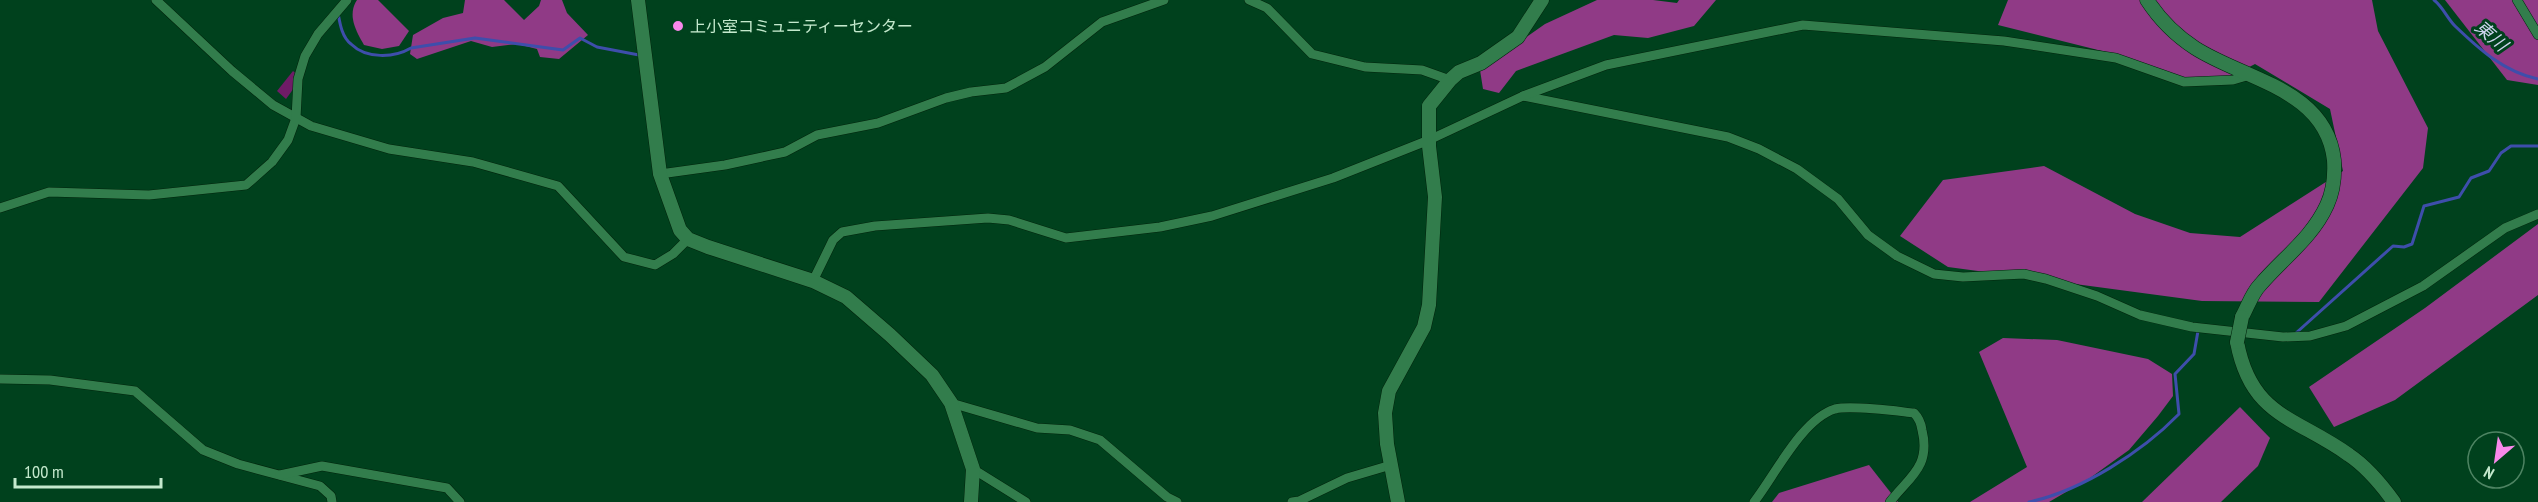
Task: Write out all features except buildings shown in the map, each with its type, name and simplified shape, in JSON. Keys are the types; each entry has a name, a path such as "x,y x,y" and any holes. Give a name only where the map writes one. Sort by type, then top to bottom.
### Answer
{"street":[{"path":"156,0 231,70 273,105 311,126 389,149 473,162 558,186 624,257 639,262 655,265 673,254 688,239"},
{"path":"638,0 660,174 680,230 688,239 813,281 846,297 890,335 932,375 951,403 973,469 971,502"},
{"path":"660,174 725,165 785,152 818,135 878,123 954,96 1006,87 1046,68 1102,22 1164,0"},
{"path":"1249,0 1267,8 1312,54 1365,67 1422,70 1450,80"},
{"path":"1398,502 1384,413 1389,391 1424,327 1429,305 1435,197 1430,140 1430,106 1450,80 1481,63 1518,37 1542,0"},
{"path":"2517,0 2538,35"},
{"path":"0,208 56,192 149,195 246,185 272,162 288,140 296,118 298,80 305,56 318,34 343,1"},
{"path":"2147,1 2157,15 2181,38 2197,49 2293,96 2320,121 2332,148 2334,186 2329,203 2314,227 2258,286 2242,317 2237,342 2249,383 2260,396 2282,416 2349,455 2369,471 2394,502"},
{"path":"813,281 833,240 842,232 875,226 988,218 1009,220 1066,238 1160,227 1212,216 1333,178 1430,140 1523,96 1606,65 1803,25 2015,42 2116,58 2184,82 2233,80 2250,75"},
{"path":"1523,96 1728,137 1759,149 1797,169 1838,199 1868,235 1897,256 1934,274 1963,276 2024,274 2097,296 2140,315 2204,328 2283,337 2310,336 2346,326 2422,286 2505,228 2538,214"},
{"path":"0,379 50,380 135,391 203,450 220,458 278,476 320,486 331,496 332,502"},
{"path":"951,403 1037,428 1070,430 1100,440 1167,497 1177,502"},
{"path":"1754,502 1801,435 1817,418 1838,409 1850,408 1914,413 1920,421 1923,434 1923,458 1913,479 1890,502"},
{"path":"1292,502 1299,501 1347,478 1391,465"},
{"path":"278,476 322,466 447,488 460,502"},
{"path":"973,469 1026,502"}],"shaded area":[{"path":"357,0 378,0 409,31 399,46 382,49 364,45 353,17"},
{"path":"465,0 504,0 524,20 539,6 541,0 562,0 567,13 588,35 559,59 540,57 537,49 517,44 492,47 471,41 417,59 410,54 413,35 443,18 463,13"},
{"path":"1597,0 1653,0 1677,3 1679,0 1716,0 1694,26 1648,38 1614,35 1516,71 1499,93 1483,89 1480,70 1545,24"},
{"path":"2008,0 2372,0 2378,31 2428,128 2423,168 2319,302 2202,301 1948,267 1900,236 1943,180 2044,166 2135,214 2190,233 2240,237 2343,171 2330,109 2255,64 2226,79 2185,80 2118,55 1998,25"},
{"path":"2445,0 2538,0 2538,85 2507,80"},
{"path":"293,71 299,76 286,99 277,91"},
{"path":"2538,224 2538,295 2395,400 2334,427 2309,387 2425,308"},
{"path":"2003,338 2057,340 2148,359 2172,374 2173,396 2129,450 2090,478 2049,502 1970,502 2027,467 1979,352"},
{"path":"2240,407 2270,438 2258,466 2221,502 2142,502"},
{"path":"1869,465 1898,502 1772,502 1779,493"}],"waterway":[{"name":"東川","path":"2434,0 2455,26 2483,51 2514,71 2538,79"},
{"path":"338,13 345,38 357,49 372,54 397,54 411,48 475,38 563,50 580,38 597,47 639,55"},
{"path":"2296,333 2393,246 2404,247 2412,244 2424,206 2459,197 2471,178 2489,171 2501,153 2511,146 2538,146"},
{"path":"2029,502 2069,489 2110,468 2147,442 2179,414 2175,374 2194,354 2198,331"}],"place":[{"name":"上小室コミュニティーセンター","path":"678,26"}]}
